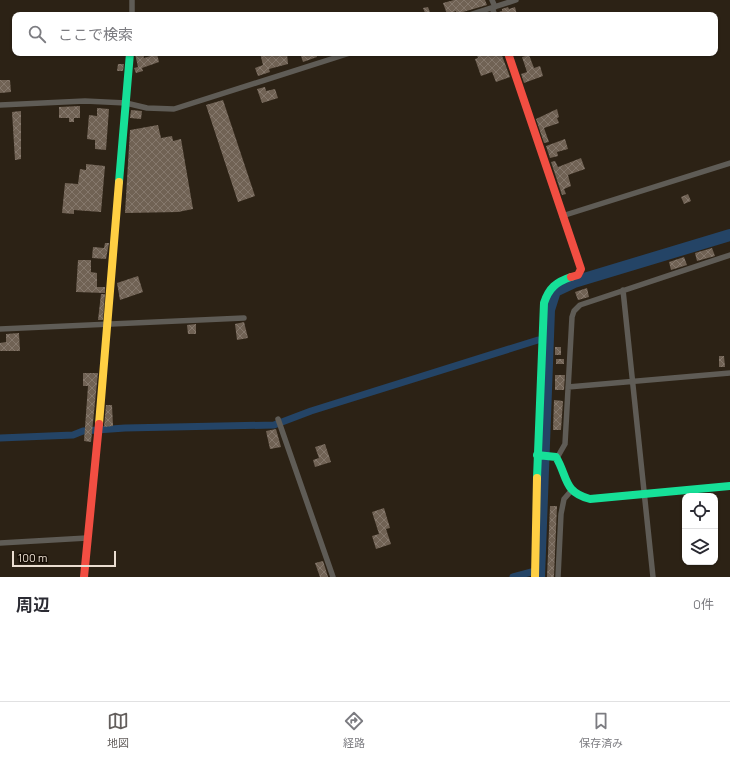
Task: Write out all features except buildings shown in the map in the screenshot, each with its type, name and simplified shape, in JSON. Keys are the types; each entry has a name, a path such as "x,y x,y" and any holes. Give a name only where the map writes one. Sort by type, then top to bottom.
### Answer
{"street":[{"path":"132,0 132,12"},
{"path":"492,0 494,12"},
{"path":"478,12 516,0"},
{"path":"84,577 108,324 130,56"},
{"path":"0,105 85,101 126,103 147,108 174,109 341,56"},
{"path":"509,56 580,269 578,275 554,283 546,295 544,303 542,455 535,577"},
{"path":"562,216 730,163"},
{"path":"558,458 565,444 572,317 574,311 580,305 730,254"},
{"path":"623,290 653,577"},
{"path":"0,329 244,318"},
{"path":"568,387 730,373"},
{"path":"278,419 333,577"},
{"path":"542,455 558,458"},
{"path":"558,458 564,471 566,484 571,491 581,497 590,498 645,494 730,486"},
{"path":"558,577 561,514 564,499 571,491"},
{"path":"0,543 87,538"}],"waterway":[{"path":"539,577 549,310 555,291 574,282 730,235"},
{"path":"0,438 73,435 83,431 125,428 274,425 311,411 538,340"},
{"path":"513,577 539,570"}],"traffic: fast":[{"path":"119,182 130,56"},
{"path":"537,478 544,303 548,293 557,283 571,277"},
{"path":"537,455 556,457 567,483 571,488 581,496 590,499 730,486"}],"traffic: slow":[{"path":"99,424 119,182"},
{"path":"535,577 537,478"}],"traffic: jam":[{"path":"509,56 581,269 578,275 571,277"},
{"path":"84,577 99,424"}]}
